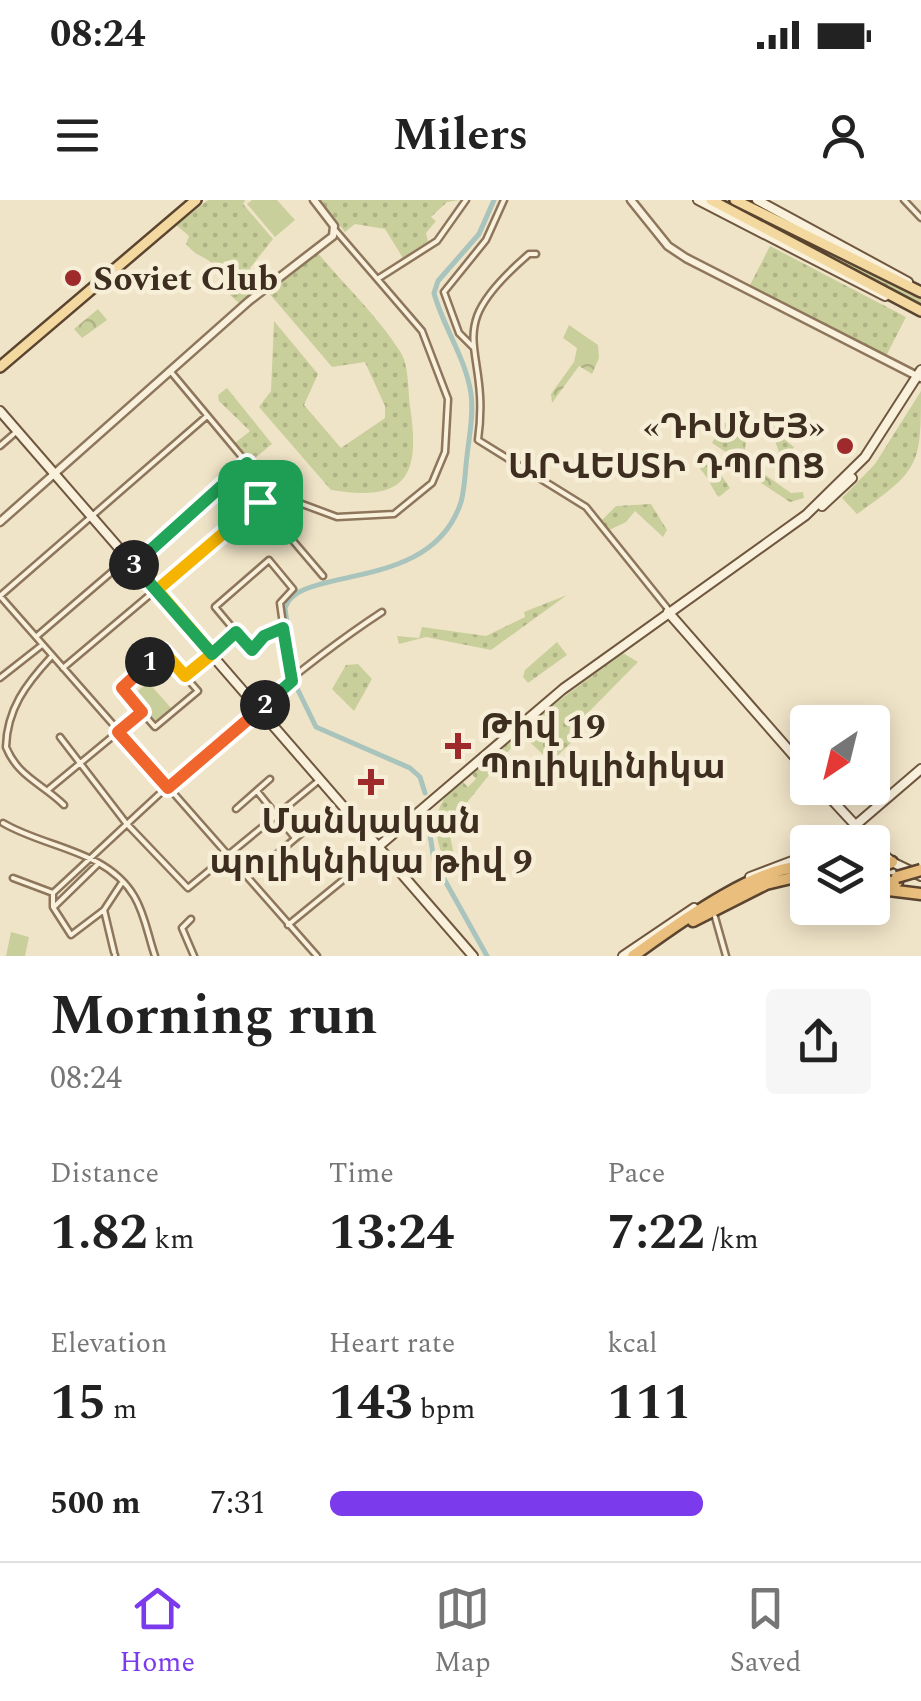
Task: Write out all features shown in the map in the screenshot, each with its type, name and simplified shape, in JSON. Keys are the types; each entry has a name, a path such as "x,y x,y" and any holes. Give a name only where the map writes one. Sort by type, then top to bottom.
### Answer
{"highway":[{"path":"633,956 707,903 763,876 790,873"},
{"path":"890,880 921,874"},
{"path":"642,956 692,921 790,876"},
{"path":"890,885 921,894"},
{"path":"692,921 707,903"}],"main road":[{"path":"118,263 187,200"},
{"path":"0,364 196,200"},
{"path":"698,200 883,296 901,299"},
{"path":"710,200 921,310"},
{"path":"735,200 921,292"},
{"path":"757,200 894,271 908,286"},
{"path":"379,849 514,732 588,674 806,515 865,457 920,376"},
{"path":"0,412 473,956"},
{"path":"669,612 790,750"},
{"path":"863,825 921,768"},
{"path":"837,805 854,825"},
{"path":"623,956 761,871 790,861"},
{"path":"892,862 921,874"}],"street":[{"path":"268,510 286,498 327,515 382,518 412,503 438,474 448,433 444,385 422,331 314,200"},
{"path":"379,278 437,240 466,200"},
{"path":"473,346 458,332 444,292 486,240 504,200"},
{"path":"631,200 668,246 686,258 920,376"},
{"path":"904,200 921,218"},
{"path":"0,522 336,231"},
{"path":"536,254 529,254 484,296 472,330 482,410 478,440 586,506 669,612"},
{"path":"171,372 247,463 260,502 323,576"},
{"path":"207,416 0,596 318,956"},
{"path":"0,446 17,431"},
{"path":"35,638 247,463"},
{"path":"62,669 260,502"},
{"path":"283,628 264,636 252,650 216,607 269,560 293,590 280,603 292,681"},
{"path":"122,883 104,910 71,935 53,907 53,893 126,823 300,674 382,612"},
{"path":"185,676 236,632"},
{"path":"0,678 42,646"},
{"path":"162,652 198,692 156,727 142,712 122,688 162,652"},
{"path":"51,657 30,680 11,712 8,753 30,783 48,790 64,805"},
{"path":"0,665 6,672"},
{"path":"48,790 142,712"},
{"path":"60,737 126,823 188,888 321,778"},
{"path":"0,756 8,753"},
{"path":"236,809 270,780"},
{"path":"257,791 295,838"},
{"path":"3,823 90,857 122,883 138,904 156,956"},
{"path":"271,859 310,826"},
{"path":"288,925 379,849"},
{"path":"53,907 98,864"},
{"path":"13,878 53,893"},
{"path":"104,910 115,954"},
{"path":"714,917 726,956"},
{"path":"191,919 182,926 193,956"}],"green space":[{"path":"208,200 245,200 243,204 273,239 250,268 261,286 240,304 221,287 225,278 219,270 186,244 189,236 176,225"},
{"path":"252,200 277,200 295,220 275,237 247,204"},
{"path":"320,200 459,200 447,202 431,217 436,221 426,233 428,241 403,258 385,229 355,224 345,232"},
{"path":"716,200 729,200 921,298 921,307"},
{"path":"770,246 906,317 885,358 749,287"},
{"path":"317,252 382,327 406,365 413,451 402,480 391,488 356,493 331,490 259,407 271,391 274,321 318,374 304,405 341,448 385,418 385,406 365,362 332,367 268,292"},
{"path":"98,309 107,320 82,338 74,329"},
{"path":"569,325 598,345 599,358 592,374 579,366 552,403 551,394 574,362 577,348 563,338"},
{"path":"227,388 272,444 250,462 235,443 250,431 219,401 218,395"},
{"path":"921,391 920,435 913,464 894,487 857,514 842,498 875,464"},
{"path":"771,415 779,420 779,435 794,447 783,463 772,433 764,424"},
{"path":"724,422 746,438 744,464 712,443"},
{"path":"758,461 764,474 791,493 803,492 804,498 790,502 755,479"},
{"path":"703,464 715,466 730,488 719,497 700,469"},
{"path":"651,504 667,530 663,537 635,511 626,522 607,531 600,522 616,506"},
{"path":"567,595 491,650 426,637 399,644 397,636 419,638 422,627 486,636 525,617 524,612"},
{"path":"557,642 567,655 528,683 523,677 525,670"},
{"path":"623,653 638,662 569,732 574,740 551,762 518,731"},
{"path":"358,664 372,679 354,711 332,689 346,665"},
{"path":"148,682 171,708 156,721 133,695"},
{"path":"514,734 519,738 448,826 458,874 450,876 437,836 437,814 461,780 468,787 476,779 470,772"},
{"path":"11,932 29,937 25,956 6,956"}],"waterway":[{"path":"425,793 420,777 410,768 316,727 295,684 285,608 295,595 314,586 396,565 423,552 445,531 461,502 471,394 434,293 438,281 479,234 494,200"},
{"path":"427,814 434,861 487,956"}],"place":[{"name":"Soviet Club","path":"73,278"},
{"name":"«ԴԻՍՆԵՅ» ԱՐՎԵՍՏԻ ԴՊՐՈՑ","path":"845,446"},
{"name":"Թիվ 19 Պոլիկլինիկա","path":"458,746"},
{"name":"Մանկական պոլիկնիկա թիվ 9","path":"371,782"}],"route":[{"path":"260,502 157,590 212,654 185,676 162,652 122,688 142,712 118,732 168,788 292,681 283,628 264,636 252,650 236,632 212,654 133,564 247,463 260,502"}]}
